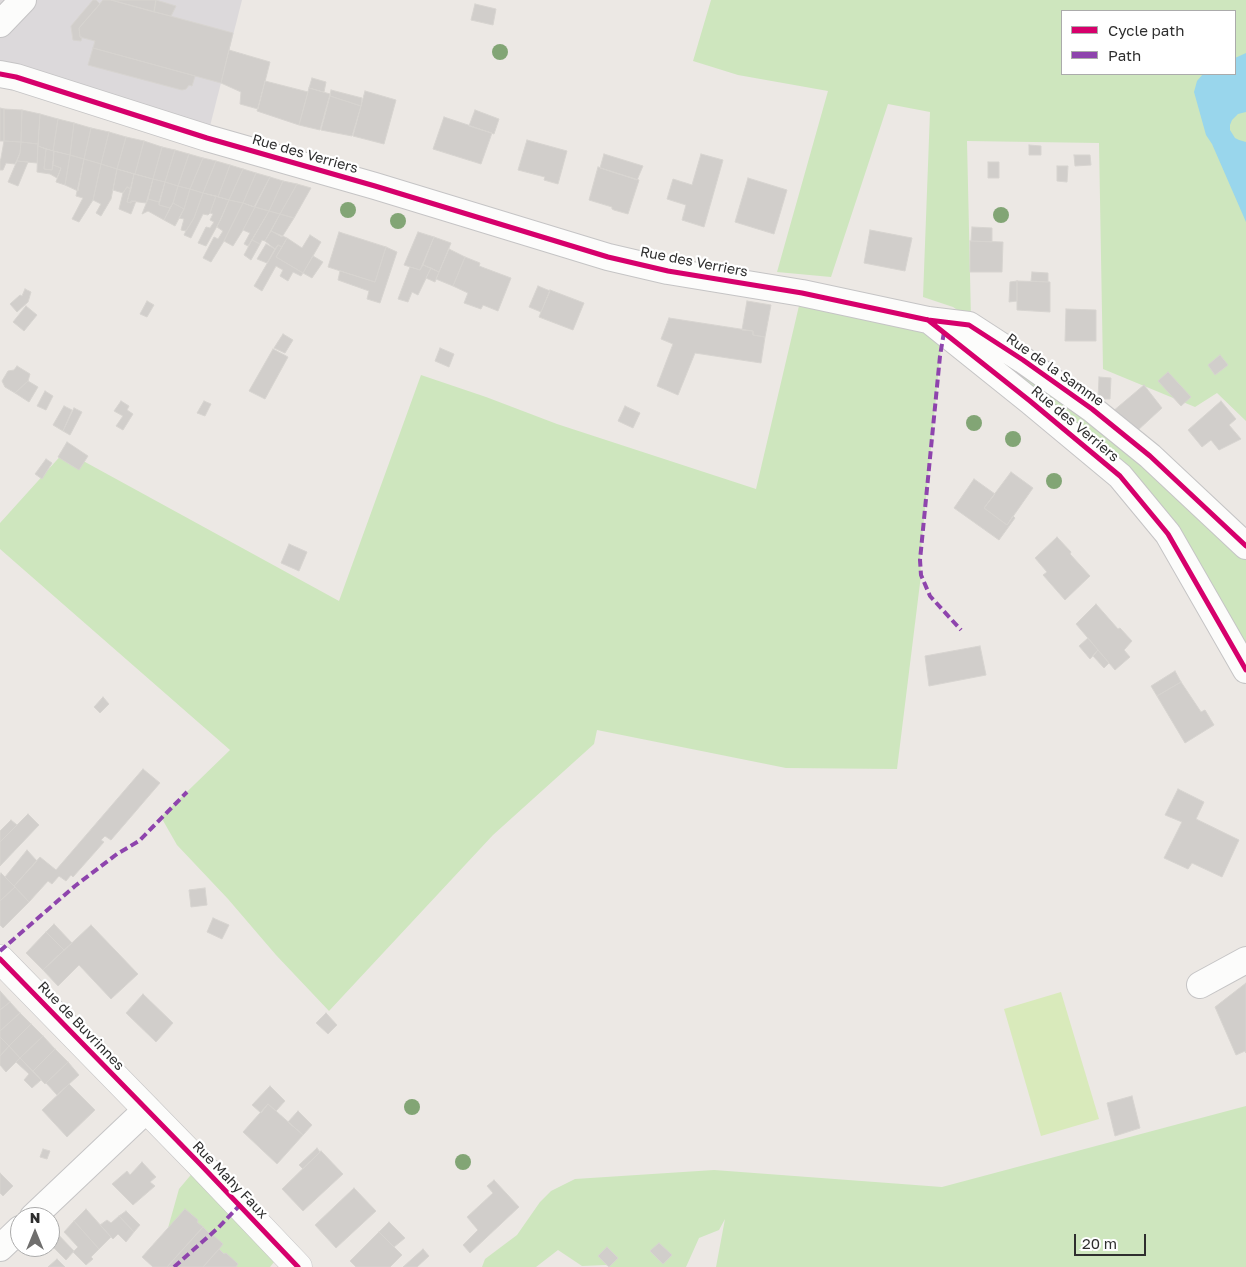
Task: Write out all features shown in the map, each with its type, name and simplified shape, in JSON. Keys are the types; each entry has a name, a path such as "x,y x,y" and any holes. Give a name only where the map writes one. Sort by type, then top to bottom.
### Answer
{"street":[{"path":"0,24 23,0"},
{"name":"Rue des Verriers","path":"0,74 16,77 208,138 392,191 608,257 668,271 802,292 928,320 1120,476 1168,534 1246,670"},
{"name":"Rue de la Samme","path":"928,320 969,325 1046,376 1092,409 1150,456 1246,546"},
{"name":"Rue de Buvrinnes","path":"0,959 147,1109"},
{"path":"1200,985 1246,960"},
{"path":"44,1207 147,1109"},
{"name":"Rue Mahy Faux","path":"147,1109 298,1267"},
{"path":"0,1248 10,1238"}],"shaded area":[{"path":"0,0 242,0 207,138 0,74"}],"green space":[{"path":"711,0 1246,0 1246,421 1217,393 1195,407 1103,369 1099,143 967,141 971,319 953,307 923,297 930,112 888,104 831,277 777,272 828,91 738,75 693,61"},
{"path":"802,293 944,332 920,560 921,575 897,769 786,768 597,730 594,744 493,835 329,1011 177,845 161,817 230,750 0,549 0,523 65,451 339,601 421,375 557,424 756,489"},
{"path":"969,325 1246,546 1246,670 1168,534 1030,401"},
{"path":"1061,992 1099,1119 1041,1136 1004,1009"},
{"path":"1246,1106 1246,1267 716,1267 725,1219 719,1230 699,1238 686,1267 582,1266 558,1250 536,1267 482,1267 485,1259 517,1235 540,1202 551,1191 575,1179 714,1170 942,1187"},
{"path":"200,1164 283,1251 270,1267 157,1267 179,1189"}],"water":[{"path":"1246,53 1246,112 1238,114 1232,120 1230,130 1235,138 1246,142 1246,222 1212,144 1206,135 1194,92 1197,81 1202,75 1236,75 1236,58"}],"building":[{"path":"93,0 100,4 79,28 80,37 82,37 81,41 73,40 71,26"},
{"path":"103,0 111,0 233,33 221,83 93,48 95,41 80,37 79,28"},
{"path":"111,0 156,0 154,12"},
{"path":"156,0 176,6 171,16 154,12"},
{"path":"475,4 496,9 493,25 471,20"},
{"path":"93,48 195,76 192,86 189,85 186,89 182,90 88,65"},
{"path":"229,50 270,62 258,109 240,104 241,92 221,83"},
{"path":"312,78 326,82 324,92 309,88"},
{"path":"265,81 308,92 299,125 257,111"},
{"path":"309,88 330,94 320,130 299,125"},
{"path":"331,90 362,98 361,106 330,96"},
{"path":"365,91 396,100 384,144 353,136"},
{"path":"330,96 361,106 352,136 321,130"},
{"path":"0,108 4,109 4,141 0,141"},
{"path":"4,109 22,110 21,142 4,141"},
{"path":"22,110 40,114 38,144 21,142"},
{"path":"475,110 499,119 494,134 469,126"},
{"path":"40,114 58,119 53,151 38,146"},
{"path":"444,117 492,133 481,164 433,149"},
{"path":"58,119 74,123 70,155 53,151"},
{"path":"74,123 91,128 84,159 70,155"},
{"path":"91,128 109,132 101,164 84,159"},
{"path":"109,132 126,137 117,169 101,164"},
{"path":"126,137 144,141 135,174 117,169"},
{"path":"527,140 567,151 558,184 544,180 545,177 518,170"},
{"path":"4,141 21,142 20,153 15,164 6,163 3,170 0,170 0,161"},
{"path":"144,141 162,147 153,179 135,174"},
{"path":"21,142 38,144 37,163 17,161"},
{"path":"1029,145 1041,146 1041,155 1029,155"},
{"path":"38,146 46,149 44,169 52,170 53,165 61,168 57,178 50,174 37,172"},
{"path":"162,147 175,150 165,182 153,179"},
{"path":"46,149 54,151 52,170 44,169"},
{"path":"175,150 189,154 178,186 165,182"},
{"path":"54,151 70,155 65,185 56,182 61,168 53,165"},
{"path":"189,154 203,158 190,189 178,186"},
{"path":"604,154 643,166 637,180 600,168"},
{"path":"701,154 723,160 704,227 682,220 686,205 667,199 673,179 692,185"},
{"path":"70,155 84,159 78,191 65,185"},
{"path":"1074,155 1090,155 1091,165 1075,166"},
{"path":"203,158 216,161 203,193 190,189"},
{"path":"84,159 101,164 93,200 79,222 72,219 83,198 76,196"},
{"path":"17,161 28,162 18,186 8,182"},
{"path":"216,161 230,165 218,197 203,193"},
{"path":"988,162 999,162 999,178 988,178"},
{"path":"101,164 117,169 111,199 101,216 96,213 101,204 93,200"},
{"path":"230,165 243,169 229,200 218,197"},
{"path":"1057,166 1068,166 1067,182 1057,181"},
{"path":"598,167 639,180 628,214 589,200"},
{"path":"117,169 134,174 131,189 127,187 123,193 113,190"},
{"path":"243,169 256,173 243,203 229,200"},
{"path":"256,173 270,177 254,207 243,203"},
{"path":"134,174 153,179 146,203 127,202"},
{"path":"270,177 283,181 269,211 255,207"},
{"path":"748,178 787,190 774,234 735,222"},
{"path":"153,179 165,182 159,202 148,199"},
{"path":"283,181 297,184 280,214 269,211"},
{"path":"165,182 178,186 170,208 159,205"},
{"path":"297,184 311,188 294,218 280,214"},
{"path":"178,186 190,189 184,209 173,203"},
{"path":"127,187 131,189 127,202 136,201 131,214 119,209 123,193"},
{"path":"190,189 203,193 194,218 186,231 181,230 184,219 179,218"},
{"path":"203,193 216,196 210,213 208,215 203,214 191,238 184,235 194,218"},
{"path":"216,196 229,200 206,246 198,243 206,227 210,228 214,222 210,220 213,214 210,213"},
{"path":"148,199 170,208 164,220 148,211 142,214"},
{"path":"229,200 243,203 211,262 203,258 214,237 218,239 223,231 217,227"},
{"path":"173,203 184,209 175,226 164,220"},
{"path":"243,203 255,207 233,246 224,241"},
{"path":"255,207 269,211 248,246 244,244 250,233 243,230"},
{"path":"269,211 280,214 265,241 262,240 260,244 252,240"},
{"path":"280,214 294,218 282,237 271,231"},
{"path":"972,227 992,228 992,242 971,241"},
{"path":"870,230 912,238 905,271 864,263"},
{"path":"271,231 287,238 282,247 278,245 275,249 265,241"},
{"path":"339,232 386,247 375,282 328,267"},
{"path":"418,232 434,237 420,270 404,265"},
{"path":"310,235 321,242 303,273 276,257 287,238 302,248"},
{"path":"434,237 451,243 439,272 423,265"},
{"path":"252,240 260,244 251,260 244,255"},
{"path":"970,241 1003,242 1002,272 970,272"},
{"path":"266,244 275,249 267,263 257,259"},
{"path":"278,245 282,247 276,257 303,273 301,276 293,272 288,281 280,276 283,270 276,266 262,291 254,286"},
{"path":"386,247 397,252 380,303 367,299 369,291 338,280 340,271 375,282"},
{"path":"449,249 465,257 453,286 436,279"},
{"path":"313,256 323,262 312,278 303,273"},
{"path":"465,257 480,263 479,266 511,278 498,311 483,305 481,309 464,303 468,293 453,286"},
{"path":"423,265 431,268 418,295 412,292 408,302 398,299 410,267 420,270"},
{"path":"431,268 439,272 435,282 426,278"},
{"path":"1032,272 1048,273 1048,282 1031,281"},
{"path":"1017,281 1050,282 1050,312 1017,310"},
{"path":"1017,281 1017,301 1009,302 1010,282"},
{"path":"538,286 550,291 541,312 529,307"},
{"path":"25,289 31,292 28,302 17,312 10,304 20,295 22,296"},
{"path":"550,290 584,303 573,330 539,317"},
{"path":"147,301 154,305 147,317 140,314"},
{"path":"747,301 771,305 765,337 753,335 753,331 742,330"},
{"path":"26,306 37,315 24,331 13,322"},
{"path":"1066,309 1096,310 1096,341 1065,341"},
{"path":"669,318 753,331 753,335 765,337 761,363 695,353 678,395 657,386 673,344 661,339"},
{"path":"283,334 293,340 285,353 274,348"},
{"path":"440,348 454,354 449,367 435,361"},
{"path":"273,349 288,357 265,399 249,391"},
{"path":"1220,355 1228,365 1215,375 1208,365"},
{"path":"17,366 30,374 28,381 15,393 5,387 2,381 8,371 14,370"},
{"path":"1168,372 1191,397 1181,406 1158,381"},
{"path":"1099,377 1111,378 1110,399 1098,399"},
{"path":"28,381 38,387 29,402 15,393"},
{"path":"1144,385 1162,408 1137,431 1112,412"},
{"path":"45,391 53,396 46,410 37,406"},
{"path":"121,401 129,406 127,410 133,414 123,430 116,426 123,416 114,411"},
{"path":"204,401 211,404 205,416 197,413"},
{"path":"1221,401 1236,419 1229,425 1241,439 1219,450 1211,440 1202,447 1188,430"},
{"path":"64,406 72,410 63,431 53,425"},
{"path":"625,406 640,413 633,428 618,421"},
{"path":"74,408 82,412 70,435 63,431"},
{"path":"67,442 88,456 79,470 58,457"},
{"path":"46,459 52,463 42,479 35,474"},
{"path":"1011,472 1033,488 1007,525 984,508"},
{"path":"974,479 995,494 984,508 1007,525 1013,516 1015,518 999,540 954,508"},
{"path":"1057,537 1090,576 1065,600 1043,575 1047,572 1035,558"},
{"path":"289,544 307,552 299,571 281,563"},
{"path":"1096,604 1118,629 1120,628 1132,641 1124,650 1130,657 1115,670 1076,624"},
{"path":"1088,638 1098,650 1090,659 1079,646"},
{"path":"980,646 986,675 929,686 925,656"},
{"path":"1098,650 1109,663 1104,668 1093,656"},
{"path":"1175,671 1181,682 1157,696 1151,686"},
{"path":"1181,682 1201,712 1205,710 1214,725 1185,743 1157,696"},
{"path":"103,697 109,704 100,713 94,707"},
{"path":"143,769 160,783 111,840 105,836 101,840 104,842 73,877 71,875 66,881 59,876 52,884 48,881 29,902 14,886 40,857 56,870"},
{"path":"1178,789 1204,802 1196,819 1239,840 1222,877 1192,863 1188,869 1164,858 1182,822 1165,815"},
{"path":"28,814 39,825 0,866 0,842"},
{"path":"11,820 17,825 0,842 0,831"},
{"path":"27,850 37,861 14,886 5,877"},
{"path":"1,873 15,887 0,901 0,875"},
{"path":"15,887 29,902 3,928 0,925 0,901"},
{"path":"205,888 207,905 191,907 189,890"},
{"path":"213,918 229,925 222,939 207,932"},
{"path":"54,924 72,943 64,950 46,932"},
{"path":"91,925 138,974 111,999 79,965 58,986 43,970"},
{"path":"46,932 64,950 43,970 26,953"},
{"path":"1246,983 1246,1053 1245,1051 1236,1055 1215,1007"},
{"path":"0,991 10,1002 0,1010"},
{"path":"143,994 173,1023 156,1042 126,1013"},
{"path":"10,1002 20,1013 0,1031 0,1010"},
{"path":"20,1013 31,1024 9,1046 0,1037 0,1031"},
{"path":"326,1013 337,1025 328,1034 316,1023"},
{"path":"31,1024 43,1036 20,1058 9,1046"},
{"path":"43,1036 55,1049 33,1071 20,1058"},
{"path":"0,1037 9,1046 0,1056"},
{"path":"9,1046 20,1058 6,1072 0,1065 0,1056"},
{"path":"55,1049 68,1062 45,1084 33,1071"},
{"path":"20,1058 41,1080 32,1088 24,1080 29,1074 16,1062"},
{"path":"68,1062 79,1075 57,1095 46,1083"},
{"path":"69,1084 95,1110 67,1137 42,1110"},
{"path":"270,1086 285,1101 276,1111 268,1104 261,1113 252,1105"},
{"path":"1132,1096 1140,1128 1115,1136 1107,1103"},
{"path":"268,1104 303,1135 277,1164 243,1132"},
{"path":"298,1111 312,1125 303,1135 288,1122"},
{"path":"317,1148 320,1152 303,1169 299,1165"},
{"path":"43,1149 50,1151 47,1159 40,1157"},
{"path":"321,1151 343,1174 303,1211 282,1189"},
{"path":"142,1162 156,1177 150,1182 155,1186 133,1205 112,1184 127,1171 130,1175"},
{"path":"0,1173 13,1186 3,1196 0,1193"},
{"path":"494,1180 519,1207 470,1253 463,1245 478,1230 467,1217 493,1193 487,1186"},
{"path":"354,1188 376,1211 336,1248 315,1225"},
{"path":"86,1209 111,1237 99,1249 74,1221"},
{"path":"185,1209 203,1227 167,1267 153,1267 142,1257"},
{"path":"126,1211 140,1225 134,1232 119,1216"},
{"path":"119,1216 134,1232 126,1242 118,1234 113,1239 100,1225 107,1220 111,1223"},
{"path":"74,1221 99,1249 91,1257 93,1259 86,1265 73,1252 78,1247 64,1232"},
{"path":"389,1222 405,1238 394,1247 379,1232"},
{"path":"203,1227 223,1244 203,1267 167,1267"},
{"path":"379,1232 402,1255 390,1267 356,1267 350,1261"},
{"path":"60,1236 74,1251 66,1260 60,1254"},
{"path":"659,1243 672,1255 663,1264 650,1251"},
{"path":"607,1247 618,1258 609,1267 598,1256"},
{"path":"219,1249 238,1264 236,1267 203,1267"},
{"path":"423,1249 429,1256 417,1267 403,1267"},
{"path":"57,1259 65,1267 48,1267"}],"marked path":[{"path":"944,332 920,560 921,575 930,596 961,630"},
{"path":"0,951 75,886 117,854 139,841 187,792"},
{"path":"174,1267 218,1228 239,1206"}],"cycle path":[{"path":"0,74 16,77 207,138 375,186 608,257 668,271 802,293 928,320 969,325 1023,360 1092,409 1150,456 1246,546"},
{"path":"928,320 1120,476 1168,534 1246,670"},
{"path":"0,959 298,1267"}]}
